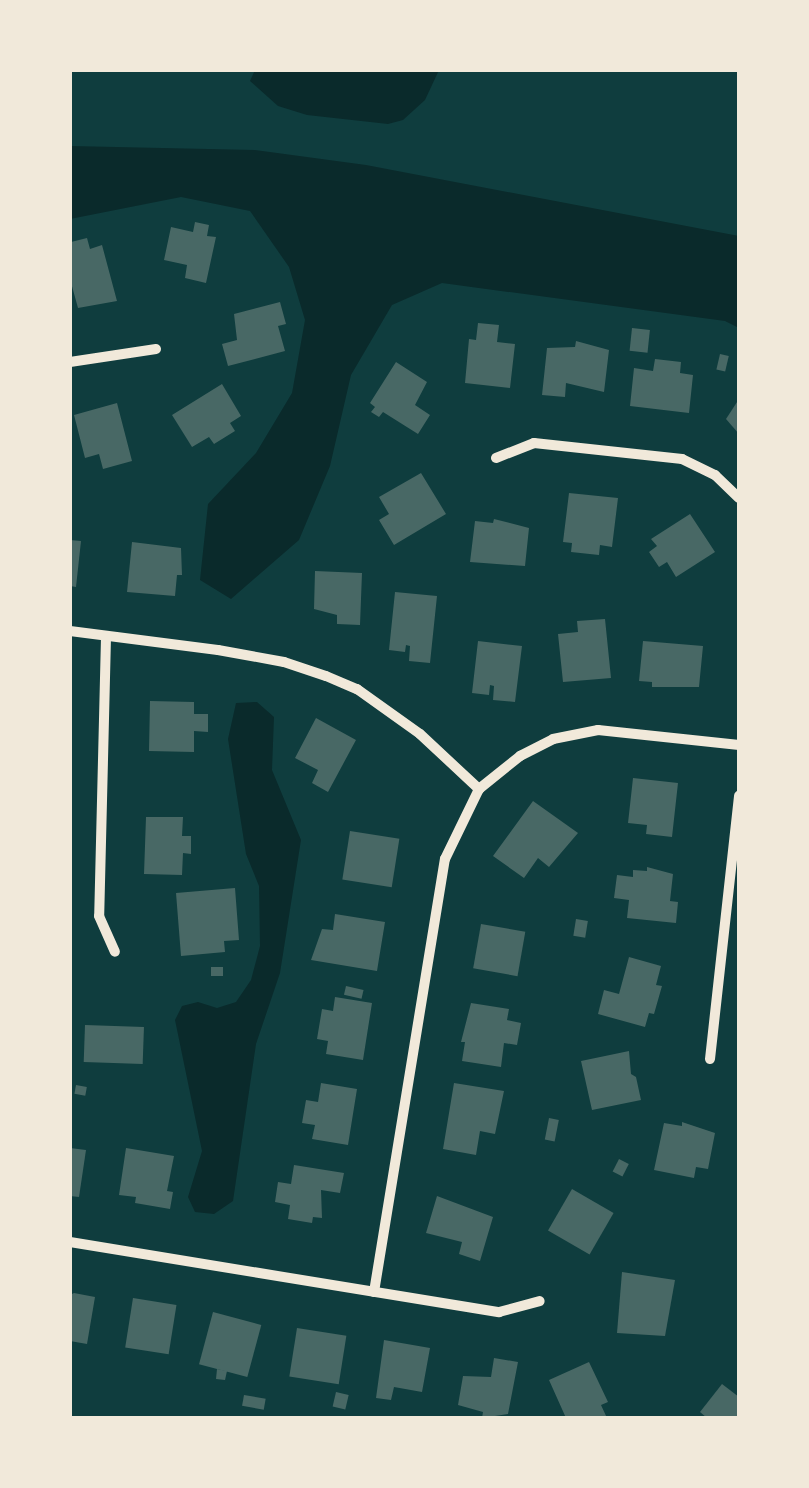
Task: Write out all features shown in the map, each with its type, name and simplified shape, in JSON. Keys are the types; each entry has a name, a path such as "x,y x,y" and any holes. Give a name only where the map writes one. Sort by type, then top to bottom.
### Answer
{"street":[{"path":"70,362 156,349"},
{"path":"496,458 534,443 682,459 715,475 739,498"},
{"path":"70,631 251,656 326,676 357,690 420,734 479,789"},
{"path":"106,637 99,916 116,952"},
{"path":"374,1292 444,859 479,789 520,756 553,740 584,732 615,730 739,745"},
{"path":"710,1058 739,796"},
{"path":"70,1242 499,1312 540,1301"}],"water":[{"path":"255,70 439,70 425,100 403,120 388,124 307,115 278,106 250,81"},
{"path":"70,146 255,150 366,165 739,236 739,328 725,321 442,283 392,305 351,375 330,466 299,540 231,599 200,580 208,504 256,453 292,393 305,320 289,267 250,211 181,197 70,219"},
{"path":"257,702 274,717 272,770 301,840 280,973 256,1044 233,1201 214,1214 195,1212 188,1197 202,1151 175,1020 182,1006 198,1002 217,1008 236,1002 251,980 260,946 259,886 246,854 228,739 236,703"}],"building":[{"path":"195,222 209,225 207,236 216,237 206,283 185,278 187,265 164,260 171,227 193,232"},
{"path":"87,238 90,249 102,245 117,301 78,308 70,279 71,242"},
{"path":"280,302 286,324 278,326 285,351 228,366 222,344 237,340 234,314"},
{"path":"478,323 499,325 497,342 515,344 510,388 465,383 469,339 476,340"},
{"path":"632,328 650,330 647,353 630,351"},
{"path":"576,341 609,350 604,392 566,383 565,397 542,395 547,348 575,347"},
{"path":"720,354 729,356 725,372 716,370"},
{"path":"655,359 681,362 680,373 693,375 689,413 630,406 634,368 653,371"},
{"path":"396,362 427,382 415,405 430,415 418,434 383,412 379,417 371,412 375,407 370,403"},
{"path":"222,384 241,416 230,423 235,431 214,444 209,437 192,447 172,415"},
{"path":"739,399 739,434 726,419"},
{"path":"117,403 132,461 103,469 99,454 85,458 74,415"},
{"path":"421,473 446,514 394,545 379,520 389,514 379,497"},
{"path":"569,493 618,498 612,547 600,545 599,555 571,552 572,543 563,542"},
{"path":"690,514 715,552 676,577 667,562 659,567 649,552 657,546 651,539"},
{"path":"494,519 529,528 525,566 470,562 475,521 493,523"},
{"path":"70,540 81,541 76,587 70,586"},
{"path":"132,542 181,548 182,575 177,575 175,596 127,592"},
{"path":"315,571 362,573 360,625 337,624 337,615 314,609"},
{"path":"395,592 437,596 430,663 409,661 410,646 406,645 405,652 389,650"},
{"path":"605,619 611,678 563,682 558,634 578,632 577,621"},
{"path":"478,641 522,646 515,702 493,700 494,686 490,685 489,695 472,693"},
{"path":"643,641 703,646 699,687 652,687 652,682 639,681"},
{"path":"150,701 194,702 194,714 208,714 208,732 194,731 194,752 149,751"},
{"path":"316,718 356,740 328,792 312,783 318,770 295,758"},
{"path":"633,778 678,783 672,837 646,834 647,825 628,823"},
{"path":"533,801 578,833 549,867 538,858 524,878 493,856"},
{"path":"146,817 183,817 182,836 191,836 191,854 183,853 182,875 144,874"},
{"path":"350,831 399,839 392,887 342,879"},
{"path":"647,867 673,874 670,901 678,902 676,923 627,918 629,900 614,898 617,875 633,877 633,870 647,871"},
{"path":"235,888 239,940 224,941 225,952 181,956 176,893"},
{"path":"335,914 385,922 377,971 311,960 322,929 333,930"},
{"path":"576,919 588,921 585,938 573,936"},
{"path":"481,924 525,932 518,976 473,968"},
{"path":"629,957 661,966 656,985 662,986 654,1014 649,1013 645,1027 598,1014 604,990 619,994"},
{"path":"211,967 223,967 223,976 211,976"},
{"path":"346,986 364,990 362,999 344,995"},
{"path":"335,997 372,1003 363,1060 326,1054 328,1041 317,1039 322,1009 333,1011"},
{"path":"471,1003 509,1009 507,1020 521,1023 517,1045 504,1043 501,1067 462,1061 465,1042 461,1042"},
{"path":"85,1025 144,1027 143,1064 84,1062"},
{"path":"629,1051 631,1074 636,1077 641,1100 592,1110 581,1061"},
{"path":"321,1083 357,1089 348,1145 312,1139 315,1125 302,1123 306,1100 318,1102"},
{"path":"454,1083 504,1091 495,1134 480,1131 476,1155 443,1149"},
{"path":"76,1085 87,1087 85,1096 74,1094"},
{"path":"549,1118 559,1120 555,1142 545,1140"},
{"path":"682,1122 715,1133 708,1169 696,1167 694,1178 654,1170 664,1123 682,1126"},
{"path":"70,1148 86,1150 79,1197 70,1196"},
{"path":"126,1148 174,1156 167,1191 173,1192 170,1209 135,1203 136,1197 119,1195"},
{"path":"619,1159 629,1164 622,1176 613,1171"},
{"path":"294,1165 344,1173 340,1193 321,1190 322,1218 313,1217 312,1223 288,1219 290,1205 275,1202 278,1182 291,1184"},
{"path":"572,1189 614,1213 590,1255 548,1231"},
{"path":"437,1196 493,1217 480,1261 459,1254 462,1242 426,1233"},
{"path":"622,1272 675,1280 665,1336 617,1333"},
{"path":"70,1295 95,1297 87,1344 70,1341"},
{"path":"133,1298 176,1305 169,1354 125,1347"},
{"path":"213,1312 261,1325 247,1377 199,1364"},
{"path":"297,1328 346,1336 339,1384 289,1376"},
{"path":"384,1340 430,1348 422,1392 394,1387 391,1400 376,1398"},
{"path":"494,1358 518,1362 508,1414 482,1418 483,1412 458,1405 463,1376 491,1377"},
{"path":"589,1362 608,1402 601,1405 607,1418 566,1418 549,1380"},
{"path":"217,1369 227,1371 225,1380 216,1379"},
{"path":"722,1384 739,1397 739,1418 707,1418 700,1412"},
{"path":"336,1392 349,1395 345,1410 333,1407"},
{"path":"244,1395 266,1399 264,1410 242,1406"}]}
